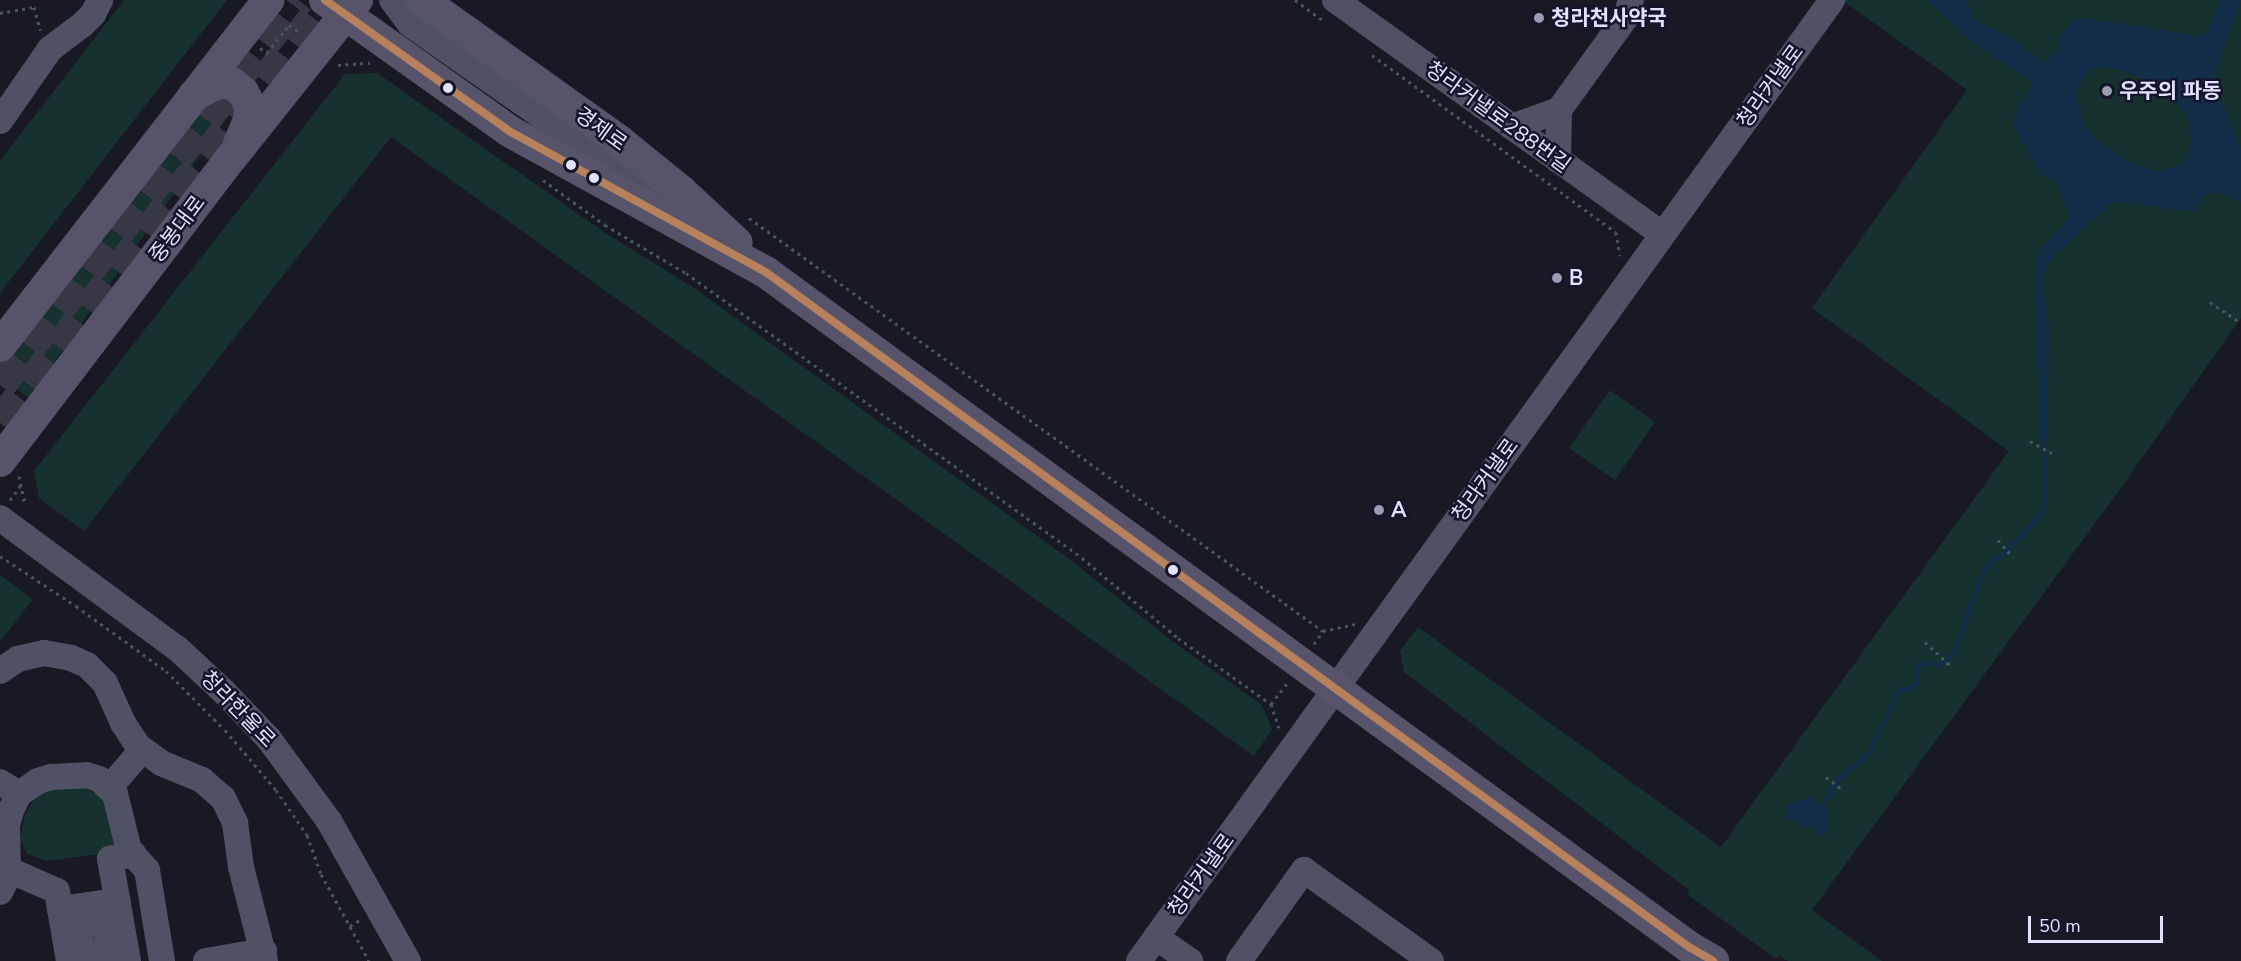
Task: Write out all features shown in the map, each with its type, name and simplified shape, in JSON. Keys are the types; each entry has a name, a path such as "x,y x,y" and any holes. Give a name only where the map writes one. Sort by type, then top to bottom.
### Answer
{"main road":[{"path":"0,346 268,0"},
{"name":"경제로","path":"422,0 618,140 681,191 740,228 767,273"},
{"name":"경제로","path":"342,5 509,131 767,273 1701,956"},
{"name":"중봉대로","path":"9,466 342,5"},
{"path":"194,94 219,82 233,84 243,92 250,106 249,120 232,158"}],"street":[{"path":"0,121 47,54 93,14 100,0"},
{"path":"392,0 410,24 498,87 740,228"},
{"name":"청라커낼로288번길","path":"1559,110 1626,17 1631,0"},
{"name":"청라커낼로","path":"1138,961 1827,7"},
{"name":"청라커낼로288번길","path":"1329,10 1512,127 1662,234"},
{"path":"1512,127 1559,110 1558,160"},
{"name":"청라한울로","path":"0,518 178,649 261,731 290,766 328,821 408,961"},
{"path":"0,671 18,659 44,653 71,658 87,665 105,683 127,730 142,750 161,763 202,780 223,798 235,823 241,867 264,956 206,961"},
{"path":"110,787 142,750"},
{"path":"128,961 92,940 60,909 57,891 4,881 8,825 12,808 10,788 68,775 86,775 99,779 110,787 120,806 126,838 133,854 147,870 162,961"},
{"path":"92,940 117,901 110,859 133,854"},
{"path":"1239,961 1304,870 1431,961"},
{"path":"92,940 117,901"},
{"path":"60,909 92,940"},
{"path":"1156,937 1190,961"}],"path":[{"path":"1295,0 1329,10"},
{"path":"0,13 34,7 47,54"},
{"path":"259,47 267,53 289,25 302,34"},
{"path":"1372,55 1616,232 1621,256 1614,266"},
{"path":"335,67 341,63 381,63"},
{"path":"537,176 605,225 686,273 1082,558 1178,638 1271,704 1280,728 1276,732"},
{"path":"740,228 1323,631 1358,623"},
{"path":"2210,302 2241,323"},
{"path":"2030,441 2050,453"},
{"path":"9,466 25,504"},
{"path":"1998,540 2013,557"},
{"path":"0,556 76,606 166,671 225,730 276,790 306,835 321,874 369,961"},
{"path":"1925,642 1950,665"},
{"path":"1826,777 1843,790"}],"green space":[{"path":"124,0 227,0 0,293 0,161"},
{"path":"1842,0 2241,0 2241,318 2120,489 1812,910 1882,961 1788,961 1779,955 1776,959 1687,894 1689,890 1404,672 1400,651 1418,627 1721,847 2009,451 1812,308 1967,90"},
{"path":"377,73 604,232 694,288 1068,558 1172,641 1262,705 1272,729 1254,756 391,137 84,531 39,498 34,471 345,74"},
{"path":"209,103 221,108 225,120 222,125 29,398 0,376 0,366 70,280 196,115"},
{"path":"1610,390 1655,422 1615,480 1569,448"},
{"path":"0,575 33,599 0,642"},
{"path":"79,786 102,797 122,851 47,861 27,854 20,839 25,815 31,804 39,794"}],"water":[{"path":"1927,0 1965,0 1974,19 2017,42 2045,63 2059,46 2058,37 2076,17 2201,36 2208,31 2220,0 2241,0 2212,81 2241,149 2241,203 2219,192 2206,194 2193,212 2114,201 2051,259 2042,276 2049,330 2047,440 2044,459 2041,454 2035,268 2039,251 2070,217 2053,178 2042,176 2013,125 2019,105 2033,83 1969,39","holes":["2103,67 2121,70 2145,80 2180,106 2188,121 2192,141 2181,165 2157,171 2134,165 2096,139 2085,125 2075,92 2089,71"]},
{"path":"1811,797 1830,812 1827,833 1816,834 1812,825 1801,826 1796,821 1786,820 1787,804"}],"waterway":[{"path":"1822,805 1837,780 1869,753 1898,690 1911,688 1916,683 1916,667 1925,662 1941,664 1953,653 1983,571 1993,559 2005,553 2041,513 2044,503 2044,459"}],"tunnel":[{"path":"0,385 298,0"},
{"path":"0,423 328,0"}],"transit line":[{"path":"325,0 509,131 767,273 1689,947 1713,961"}],"place":[{"name":"청라천사약국","path":"1539,18"},
{"name":"우주의 파동","path":"2107,91"},
{"name":"B","path":"1557,278"},
{"name":"A","path":"1379,510"}]}
